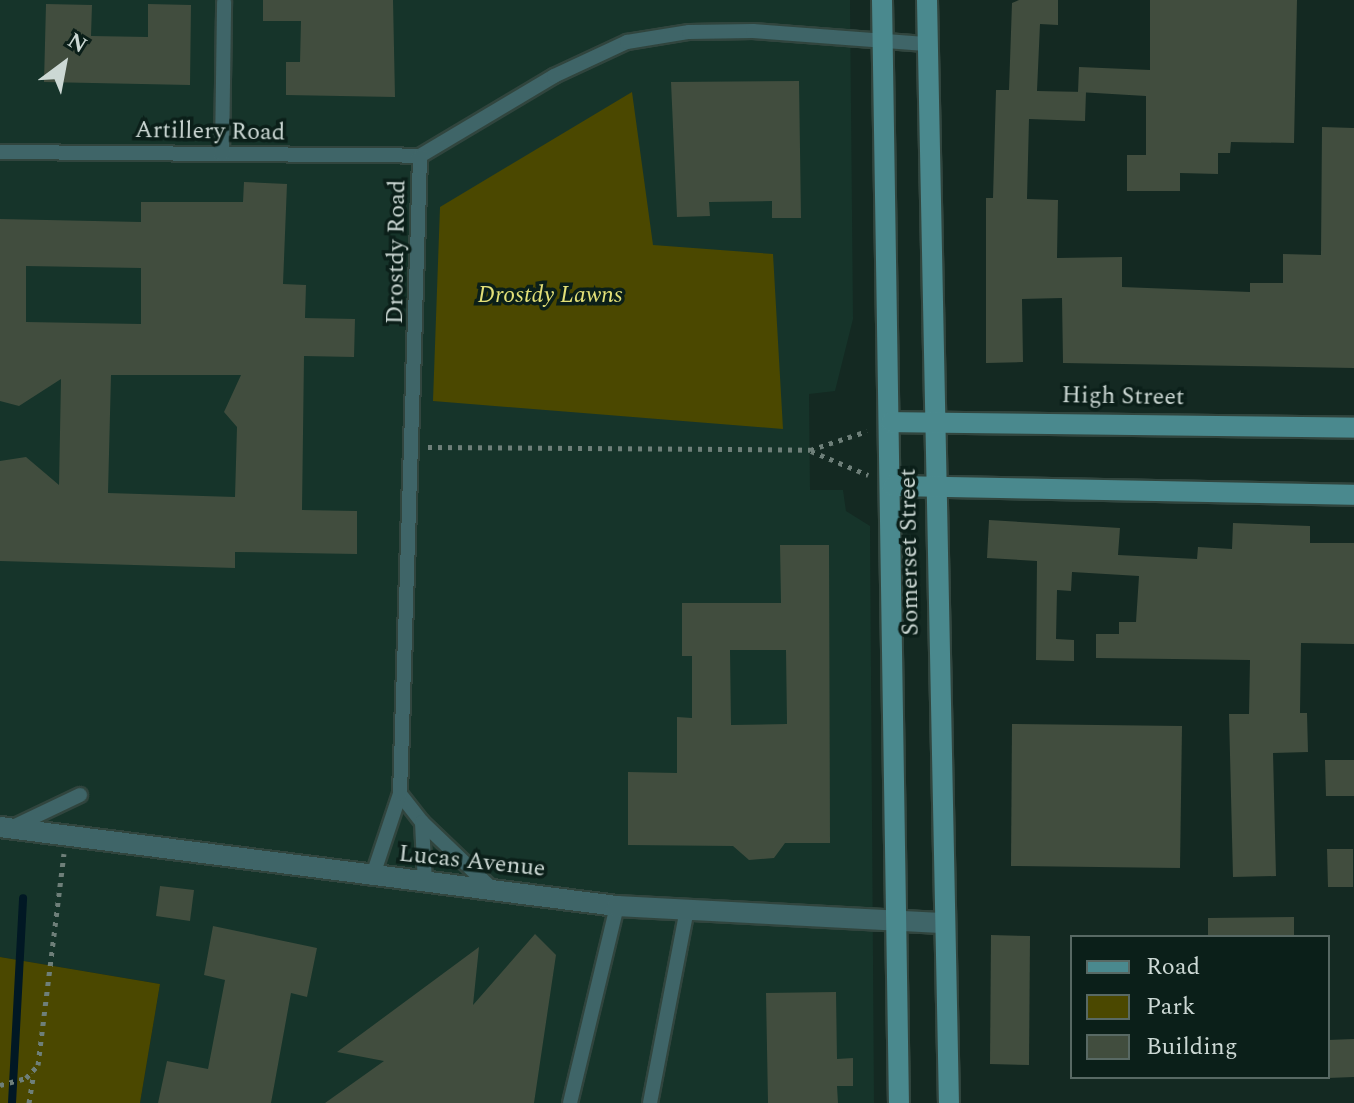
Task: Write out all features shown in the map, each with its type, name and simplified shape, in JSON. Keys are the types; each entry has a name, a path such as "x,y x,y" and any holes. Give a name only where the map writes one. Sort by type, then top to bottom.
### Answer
{"main road":[{"name":"Somerset Street","path":"882,0 893,486 899,1103"},
{"name":"Somerset Street","path":"927,0 941,923 949,1103"},
{"name":"High Street","path":"891,422 934,419 1354,428"},
{"path":"893,486 1354,495"}],"street":[{"name":"Lucas Avenue","path":"8,826 372,878 492,889 617,906 941,923"}],"lane":[{"path":"222,154 224,2"},
{"name":"Drostdy Road","path":"372,878 400,794 415,447 420,156 554,76 627,42 689,32 753,31 926,44"},
{"name":"Artillery Road","path":"0,152 420,156"},
{"path":"400,794 422,822 492,889"},
{"path":"8,826 80,795"},
{"path":"422,822 425,883"},
{"path":"570,1103 617,906"},
{"path":"650,1103 687,909"}],"path":[{"path":"415,447 810,450 891,422"},
{"path":"810,450 893,486"},
{"path":"29,1103 67,833"},
{"path":"0,1085 34,1073"}],"shaded area":[{"path":"0,0 850,0 853,319 835,391 809,394 810,490 843,490 846,511 870,526 874,1103 140,1103 160,984 0,957"}],"green space":[{"name":"Drostdy Lawns","path":"632,92 653,245 773,254 783,429 433,401 440,207"},
{"path":"0,957 160,984 140,1103 0,1103"}],"building":[{"path":"263,0 393,0 395,97 286,95 286,62 300,62 301,21 263,21"},
{"path":"1019,0 1058,0 1058,25 1040,24 1037,91 1086,92 1085,121 1029,119 1027,199 1058,200 1057,258 1122,257 1122,287 1250,292 1250,283 1283,283 1283,254 1321,255 1322,127 1354,128 1354,368 1063,363 1062,298 1022,299 1023,362 986,363 986,198 993,198 996,90 1009,90 1012,3"},
{"path":"1150,0 1297,0 1294,143 1231,142 1230,153 1218,153 1218,174 1180,173 1180,191 1127,191 1127,155 1146,155 1146,96 1078,92 1079,67 1150,70"},
{"path":"46,4 92,5 91,36 148,37 148,4 191,5 190,85 44,82"},
{"path":"799,81 801,218 772,218 772,201 709,202 710,216 677,217 671,82"},
{"path":"244,182 287,184 283,284 306,285 305,318 355,319 354,357 304,356 302,510 357,511 357,554 235,552 235,568 0,561 0,461 26,457 59,485 61,379 19,406 0,401 0,219 141,222 141,202 243,202","holes":["26,266 141,268 141,324 26,322","111,375 241,375 224,412 237,427 235,497 108,493"]},
{"path":"989,520 1120,528 1118,555 1197,559 1198,547 1232,549 1233,523 1310,526 1310,543 1354,543 1354,644 1301,643 1300,713 1307,713 1308,752 1273,753 1276,876 1233,877 1229,714 1249,714 1250,660 1096,658 1096,634 1119,634 1119,622 1136,622 1139,576 1072,572 1071,591 1057,590 1056,639 1074,640 1074,661 1036,660 1037,561 987,558"},
{"path":"780,545 829,545 830,843 785,843 774,858 749,860 733,846 628,845 628,772 677,773 677,717 692,718 692,656 682,656 682,603 781,603","holes":["730,650 786,650 787,724 731,725"]},
{"path":"1012,724 1182,726 1180,868 1011,866"},
{"path":"1325,760 1354,760 1354,796 1326,796"},
{"path":"1327,849 1353,849 1353,887 1328,887"},
{"path":"160,886 194,890 190,921 156,916"},
{"path":"1294,917 1294,935 1208,935 1208,918"},
{"path":"213,926 317,948 307,997 291,993 271,1103 158,1103 167,1061 208,1069 225,980 204,975"},
{"path":"535,934 556,955 534,1103 325,1103 384,1061 337,1052 479,947 473,1005"},
{"path":"991,935 1030,936 1029,1065 990,1064"},
{"path":"836,992 837,1059 853,1058 853,1086 837,1086 838,1103 768,1103 766,993"},
{"path":"1354,1039 1354,1077 1330,1078 1330,1040"}],"waterway":[{"path":"12,1103 23,898"}]}
